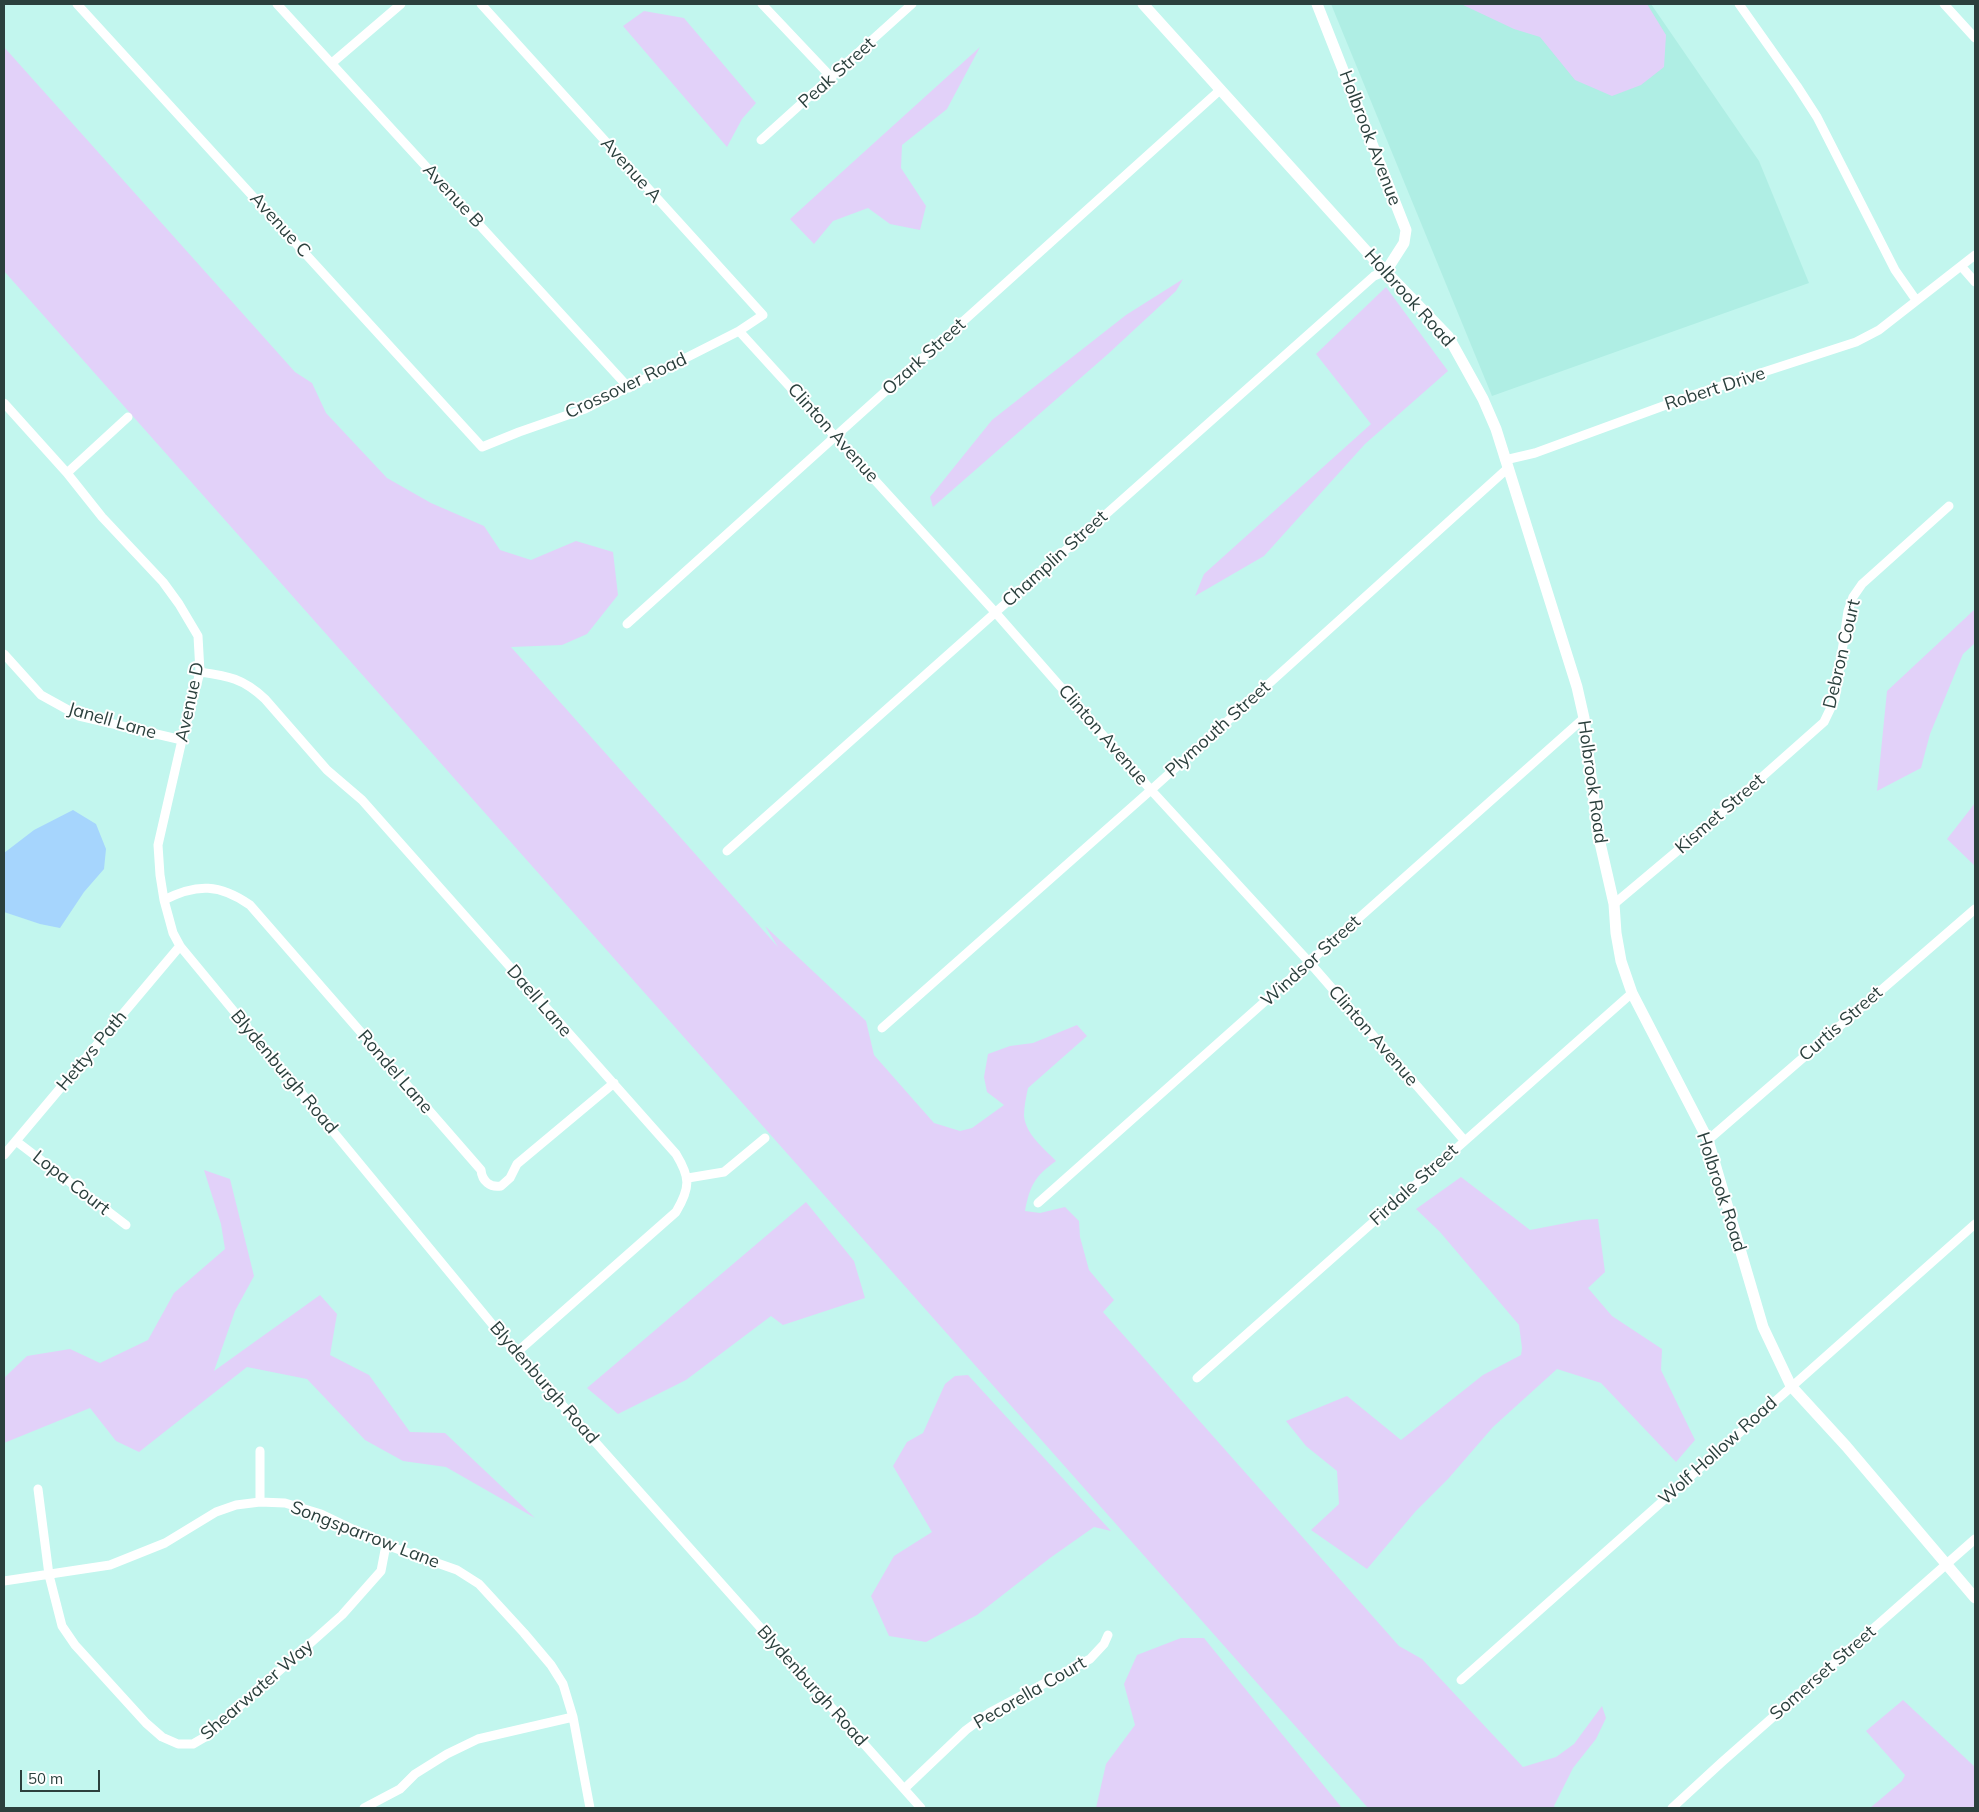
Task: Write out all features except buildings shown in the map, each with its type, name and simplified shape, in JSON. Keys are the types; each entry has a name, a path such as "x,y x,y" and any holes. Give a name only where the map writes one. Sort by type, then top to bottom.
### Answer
{"street":[{"name":"Avenue C","path":"77,4 482,447"},
{"name":"Avenue B","path":"278,4 629,388"},
{"path":"332,64 401,4"},
{"name":"Avenue A","path":"481,4 763,314 739,331"},
{"path":"762,4 832,78"},
{"name":"Peak Street","path":"762,140 912,4"},
{"name":"Holbrook Road","path":"1143,4 1386,271 1448,336 1483,400 1496,429 1577,687 1584,718 1598,834 1614,904 1616,933 1621,961 1632,993 1708,1140 1762,1327 1791,1386 1846,1446 1975,1598"},
{"name":"Holbrook Avenue","path":"1317,4 1406,230 1404,244 1386,271"},
{"path":"1739,4 1817,117 1895,270 1914,298"},
{"path":"1944,4 1975,38"},
{"name":"Ozark Street","path":"627,624 1220,90"},
{"name":"Robert Drive","path":"1506,464 1696,394 1844,347 1879,330 1914,298 1975,255"},
{"path":"1961,266 1975,282"},
{"name":"Champlin Street","path":"728,851 1374,276 1386,271"},
{"name":"Crossover Road","path":"482,447 585,409 739,331"},
{"name":"Clinton Avenue","path":"739,331 995,612 1151,790 1310,963 1464,1140"},
{"name":"Avenue D","path":"4,403 67,473 102,517 162,582 179,604 198,636 200,672 158,845 164,900 173,933 180,946"},
{"path":"67,473 128,418"},
{"name":"Plymouth Street","path":"882,1028 1151,790 1506,464"},
{"name":"Debron Court","path":"1824,722 1835,700 1848,611 1853,597 1862,584 1949,506"},
{"name":"Janell Lane","path":"4,654 40,695 79,716 182,740"},
{"name":"Daell Lane","path":"200,672 228,676 240,680 265,699 327,770 362,800 581,1049 614,1083 676,1154 688,1178"},
{"name":"Windsor Street","path":"1038,1203 1584,718"},
{"name":"Kismet Street","path":"1614,904 1701,831 1824,722"},
{"name":"Rondel Lane","path":"164,900 181,891 213,887 238,896 250,905 481,1170 483,1178 490,1185 501,1186 510,1178 517,1164 614,1083"},
{"name":"Curtis Street","path":"1708,1140 1975,909"},
{"name":"Hettys Path","path":"4,1155 180,946"},
{"name":"Blydenburgh Road","path":"180,946 516,1353 922,1808"},
{"name":"Firdale Street","path":"1197,1378 1632,993"},
{"path":"516,1353 668,1220 682,1203 688,1178 724,1172 765,1138"},
{"name":"Lopa Court","path":"16,1141 126,1225"},
{"name":"Wolf Hollow Road","path":"1461,1680 1975,1224"},
{"path":"260,1451 260,1502"},
{"path":"38,1489 49,1575"},
{"name":"Songsparrow Lane","path":"4,1581 110,1565 165,1543 216,1512 236,1505 260,1502 284,1503 321,1514 386,1545 457,1570 479,1584 551,1665 563,1684 573,1718 590,1808"},
{"name":"Somerset Street","path":"1672,1808 1975,1539"},
{"name":"Shearwater Way","path":"49,1575 62,1626 75,1645 146,1723 162,1737 178,1744 193,1744 205,1737 342,1615 381,1571 386,1545"},
{"name":"Pecorella Court","path":"904,1788 966,1730 989,1712 1090,1659 1104,1644 1108,1634"},
{"path":"364,1808 400,1788 415,1774 447,1754 478,1739 573,1718"}],"shaded area":[{"path":"1331,4 1651,4 1759,161 1809,283 1492,396"},
{"path":"1461,4 1647,4 1666,35 1664,67 1641,85 1612,96 1575,80 1540,37 1514,29"},
{"path":"644,11 684,18 756,103 742,119 727,147 623,26"},
{"path":"4,47 295,372 312,383 326,413 387,478 431,503 484,526 500,550 531,560 576,541 613,552 618,595 587,634 562,645 511,647 778,947 765,926 866,1021 874,1055 934,1123 960,1131 972,1128 1004,1105 987,1092 984,1077 988,1054 1010,1046 1033,1043 1077,1025 1087,1036 1028,1088 1024,1109 1025,1123 1036,1141 1056,1161 1043,1171 1034,1182 1025,1211 1040,1213 1065,1207 1079,1221 1080,1237 1089,1270 1114,1300 1103,1312 1399,1646 1422,1659 1523,1767 1556,1757 1574,1744 1602,1706 1606,1718 1596,1739 1573,1768 1554,1806 1556,1808 1368,1808 4,271"},
{"path":"980,47 947,109 902,145 901,168 926,206 920,230 890,224 868,208 833,221 814,244 790,219"},
{"path":"1183,279 1176,291 1108,354 933,507 930,497 992,420 1126,315"},
{"path":"1386,287 1448,371 1365,444 1264,556 1195,596 1204,574 1371,424 1316,354"},
{"path":"1975,609 1975,643 1963,654 1930,734 1921,768 1877,791 1887,691"},
{"path":"1975,803 1975,866 1947,839"},
{"path":"204,1170 230,1179 254,1276 235,1311 214,1371 320,1295 337,1314 330,1355 369,1375 410,1432 445,1433 535,1518 446,1467 403,1461 365,1440 307,1379 247,1367 139,1452 116,1441 90,1408 4,1443 4,1378 27,1356 70,1349 100,1363 148,1340 174,1293 225,1249 221,1224"},
{"path":"1461,1177 1530,1230 1582,1220 1598,1219 1605,1272 1588,1288 1612,1316 1662,1349 1661,1370 1695,1440 1676,1462 1601,1383 1557,1369 1493,1427 1448,1479 1415,1512 1367,1569 1311,1530 1339,1504 1337,1471 1306,1446 1286,1421 1347,1396 1401,1440 1483,1375 1521,1355 1519,1325 1440,1232 1416,1209"},
{"path":"806,1202 854,1261 865,1298 783,1325 771,1316 686,1380 618,1414 587,1388"},
{"path":"968,1375 1111,1531 1094,1527 1050,1558 977,1615 926,1642 889,1636 871,1596 894,1556 932,1532 893,1466 907,1442 923,1433 945,1384 955,1376"},
{"path":"1181,1638 1204,1638 1342,1808 1096,1808 1106,1764 1135,1725 1124,1684 1137,1655"},
{"path":"1903,1700 1975,1767 1975,1807 1870,1808 1902,1781 1905,1775 1866,1731"}],"water":[{"path":"73,810 96,824 106,849 104,869 84,892 60,928 40,924 4,912 4,853 34,830"}]}
